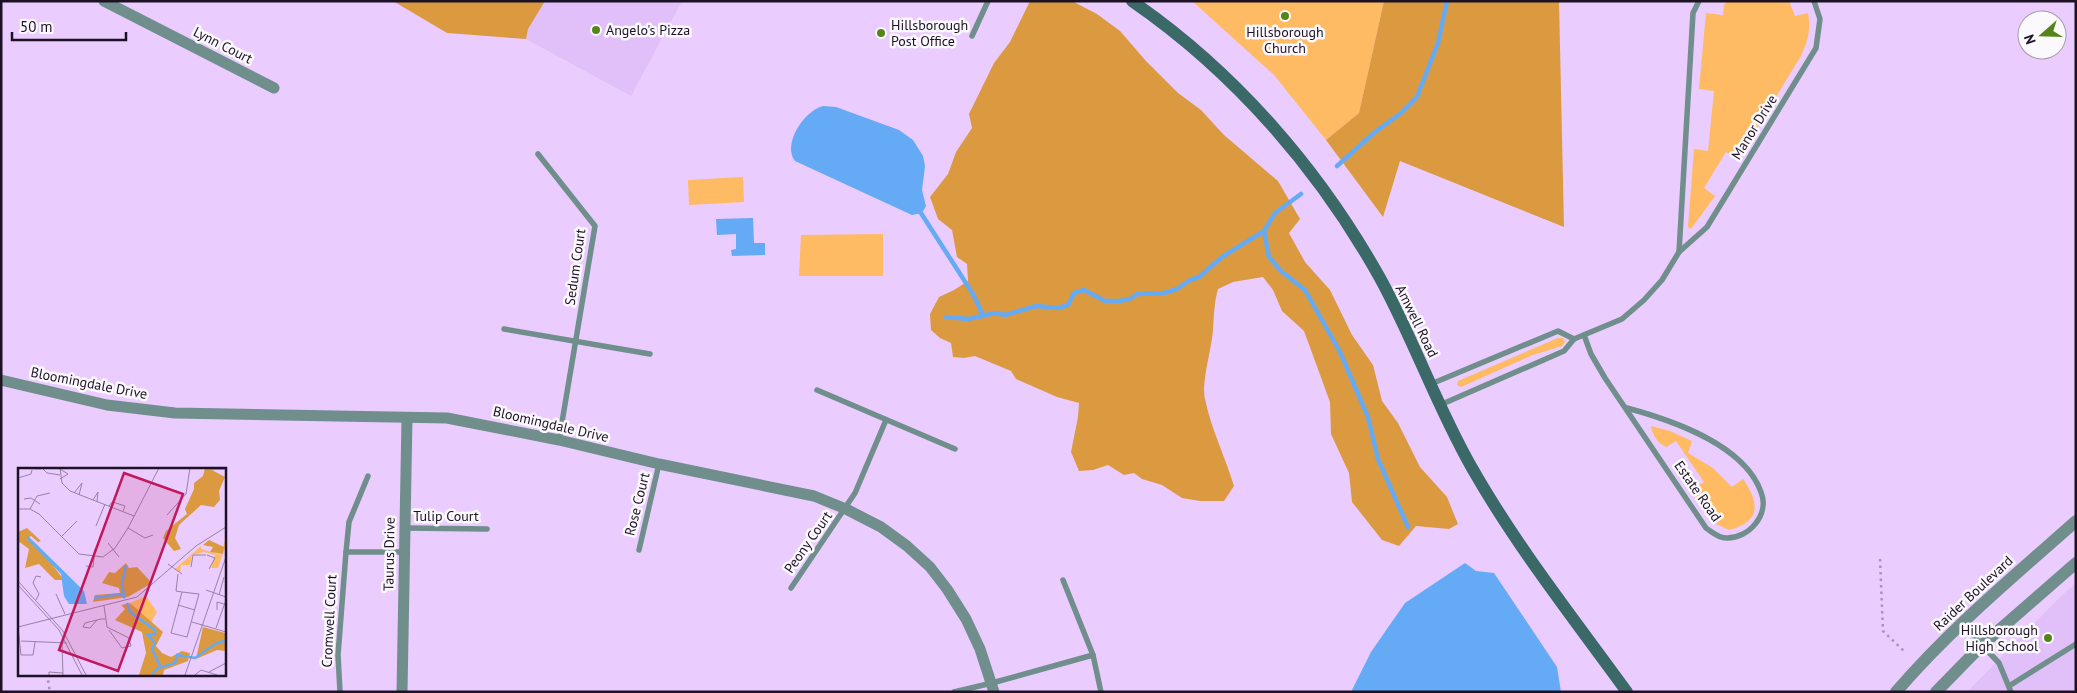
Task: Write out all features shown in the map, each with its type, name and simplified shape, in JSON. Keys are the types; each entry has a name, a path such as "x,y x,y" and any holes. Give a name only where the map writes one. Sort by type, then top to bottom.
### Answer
{"main road":[{"name":"Amwell Road","path":"1132,1 1194,48 1239,90 1301,158 1352,232 1381,280 1472,468 1502,516 1627,692"}],"street":[{"name":"Lynn Court","path":"104,1 274,88"},
{"name":"Bloomingdale Drive","path":"1,380 107,405 175,413 448,418 559,440 659,464 814,496 846,509 881,527 907,546 930,568 947,589 966,619 980,649 993,688"},
{"name":"Taurus Drive","path":"402,692 407,418"},
{"name":"Raider Boulevard","path":"1896,692 1961,623 2076,521"},
{"path":"1936,692 1982,645 2076,563"}],"lane":[{"path":"972,36 988,1"},
{"name":"Manor Drive","path":"1679,252 1693,13 1699,1"},
{"name":"Manor Drive","path":"1440,405 1564,351 1574,338 1622,319 1644,300 1662,280 1679,252 1707,227 1816,48 1820,19 1814,1"},
{"name":"Sedum Court","path":"538,154 595,226 559,440"},
{"path":"504,329 650,354"},
{"name":"Manor Drive","path":"1430,384 1558,331 1574,338"},
{"name":"Estate Road","path":"1584,335 1591,354 1605,378 1706,528 1718,536 1727,538 1742,535 1755,527 1762,510 1762,492 1747,469 1731,454 1710,439 1662,418 1626,408"},
{"path":"817,390 955,449"},
{"name":"Peony Court","path":"791,588 830,529 846,509 886,420"},
{"name":"Rose Court","path":"638,550 659,464"},
{"name":"Cromwell Court","path":"340,692 338,655 346,552 350,522 368,476"},
{"name":"Tulip Court","path":"405,528 487,529"},
{"path":"346,552 404,552"},
{"path":"1063,580 1093,655 1100,692"},
{"path":"1961,623 1999,663 2010,689 2076,644"},
{"path":"954,692 993,688 1093,655"}],"path":[{"path":"1880,559 1884,631 1904,651"},
{"path":"47,676 50,692"}],"shaded area":[{"path":"393,1 545,1 528,29 526,39 447,33"},
{"path":"542,1 682,1 631,96 526,39 518,38"},
{"path":"1030,1 1072,1 1097,14 1120,31 1146,61 1178,93 1201,110 1224,135 1278,181 1300,219 1289,233 1305,262 1330,290 1352,335 1373,365 1382,401 1398,423 1420,467 1447,497 1458,524 1449,529 1416,526 1399,546 1382,540 1352,502 1349,473 1331,434 1330,402 1304,331 1282,311 1273,290 1263,277 1233,282 1218,289 1216,299 1204,392 1211,421 1234,486 1224,501 1200,501 1182,498 1162,485 1142,479 1134,473 1124,475 1108,465 1093,470 1079,471 1071,452 1079,403 1057,397 1016,379 1011,371 975,356 953,357 951,343 940,338 931,330 930,314 939,297 968,281 967,264 957,257 952,230 938,219 930,197 948,174 956,152 972,128 969,114 994,63 1010,42"},
{"path":"1192,1 1384,1 1359,113 1326,140 1274,75"},
{"path":"1384,1 1559,1 1564,227 1400,161 1383,217 1326,140 1359,113"},
{"path":"1727,1 1789,1 1795,16 1808,13 1808,35 1801,56 1738,159 1726,152 1704,188 1715,196 1691,229 1688,227 1694,149 1708,151 1714,91 1699,89 1706,13 1723,15 1724,5"},
{"path":"743,177 744,202 689,205 688,180"},
{"path":"883,234 883,276 799,276 801,235"},
{"path":"1558,338 1563,338 1565,342 1562,346 1533,355 1461,387 1457,385 1458,381"},
{"path":"1651,426 1670,431 1692,441 1688,453 1713,468 1732,487 1743,479 1749,488 1754,504 1752,517 1747,522 1729,530 1714,523 1691,490 1704,482 1676,441 1666,447 1663,446 1654,436"},
{"name":"Hillsborough High School","path":"2076,583 2076,692 1967,692 2060,597"}],"water":[{"path":"823,106 836,107 899,130 913,140 923,156 925,166 922,190 926,206 922,213 912,215 795,161 791,146 797,129 809,114"},
{"path":"753,218 754,243 765,243 765,255 732,256 731,250 736,249 736,234 717,235 716,219"},
{"path":"1465,563 1476,571 1494,573 1557,667 1561,692 1351,692 1371,652 1405,603"}],"waterway":[{"path":"1337,166 1375,132 1401,113 1417,97 1438,43 1447,1"},
{"path":"1301,194 1275,213 1264,231 1269,257 1281,271 1305,290 1340,352 1368,417 1378,459 1408,527"},
{"path":"919,210 973,294 983,315"},
{"path":"946,317 968,319 995,313 1005,315 1036,306 1058,308 1068,305 1074,293 1084,290 1105,301 1130,299 1137,294 1164,293 1177,289 1190,280 1199,277 1222,257 1264,231"}],"place":[{"name":"Hillsborough Church","path":"1285,16"},
{"name":"Angelo's Pizza","path":"596,30"},
{"name":"Hillsborough Post Office","path":"881,33"},
{"name":"Hillsborough High School","path":"2048,638"}]}
